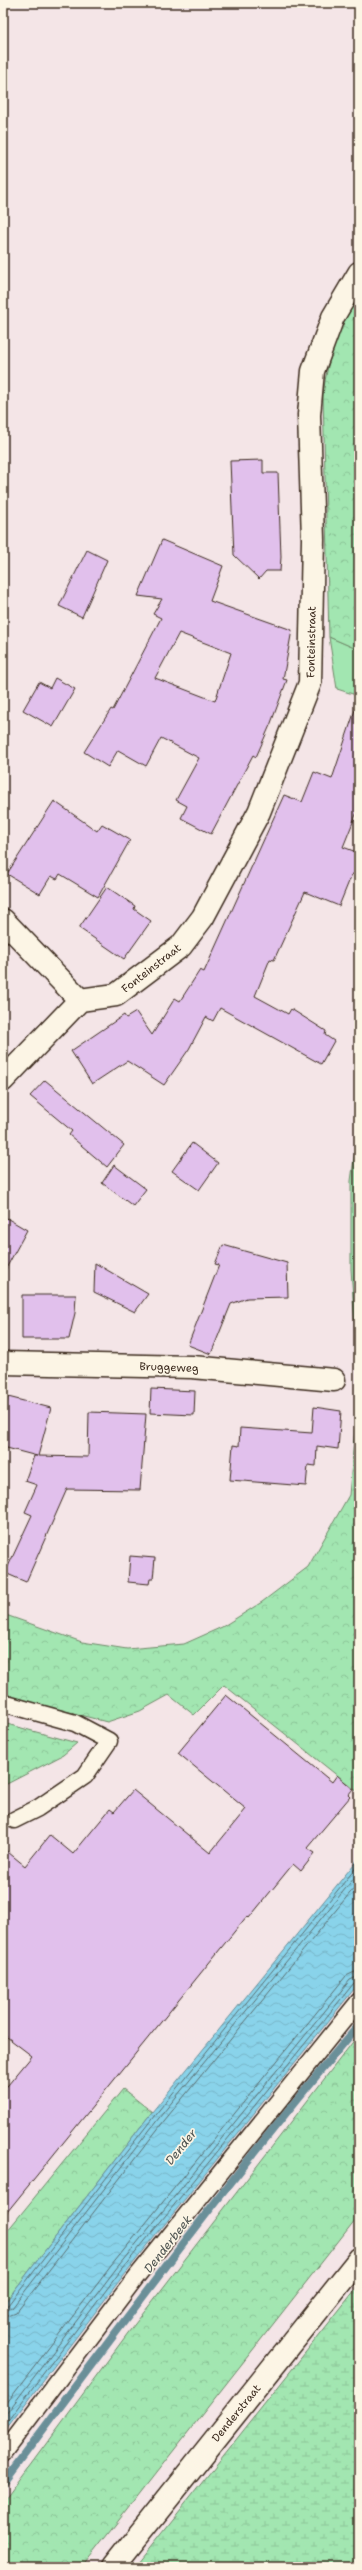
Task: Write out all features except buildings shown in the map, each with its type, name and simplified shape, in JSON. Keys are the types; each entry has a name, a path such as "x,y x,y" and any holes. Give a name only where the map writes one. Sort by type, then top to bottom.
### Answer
{"street":[{"name":"Fonteinstraat","path":"76,996 116,996 181,946 203,917 259,812 310,683 313,539 308,414 313,371 333,317 359,273"},
{"path":"3,920 76,996 3,1080"},
{"name":"Bruggeweg","path":"3,1363 192,1367 334,1380"},
{"name":"Denderstraat","path":"113,2567 359,2259"}],"lane":[{"path":"3,1703 75,1723 108,1741 85,1776 38,1808 14,1820"},
{"path":"3,2452 137,2276 359,2002"}],"green space":[{"path":"359,289 359,650 329,637 323,395 328,366 336,340"},
{"path":"329,637 359,650 359,696 337,689"},
{"path":"359,1122 359,1385 351,1269 351,1181"},
{"path":"359,1385 359,1793 224,1685 194,1715 169,1695 140,1711 107,1722 3,1695 3,1614 82,1642 127,1649 184,1644 222,1627 262,1602 308,1567 349,1495"},
{"path":"3,1723 77,1743 63,1755 3,1786"},
{"path":"359,2034 359,2215 82,2567 3,2567 3,2502 128,2333"},
{"path":"123,2089 152,2112 3,2305 3,2236"},
{"path":"359,2285 359,2567 135,2567"}],"water":[{"name":"Dender","path":"359,1858 359,1983 123,2276 3,2433 3,2305 152,2112"}],"waterway":[{"name":"Denderbeek","path":"3,2483 222,2194 359,2025"}]}
